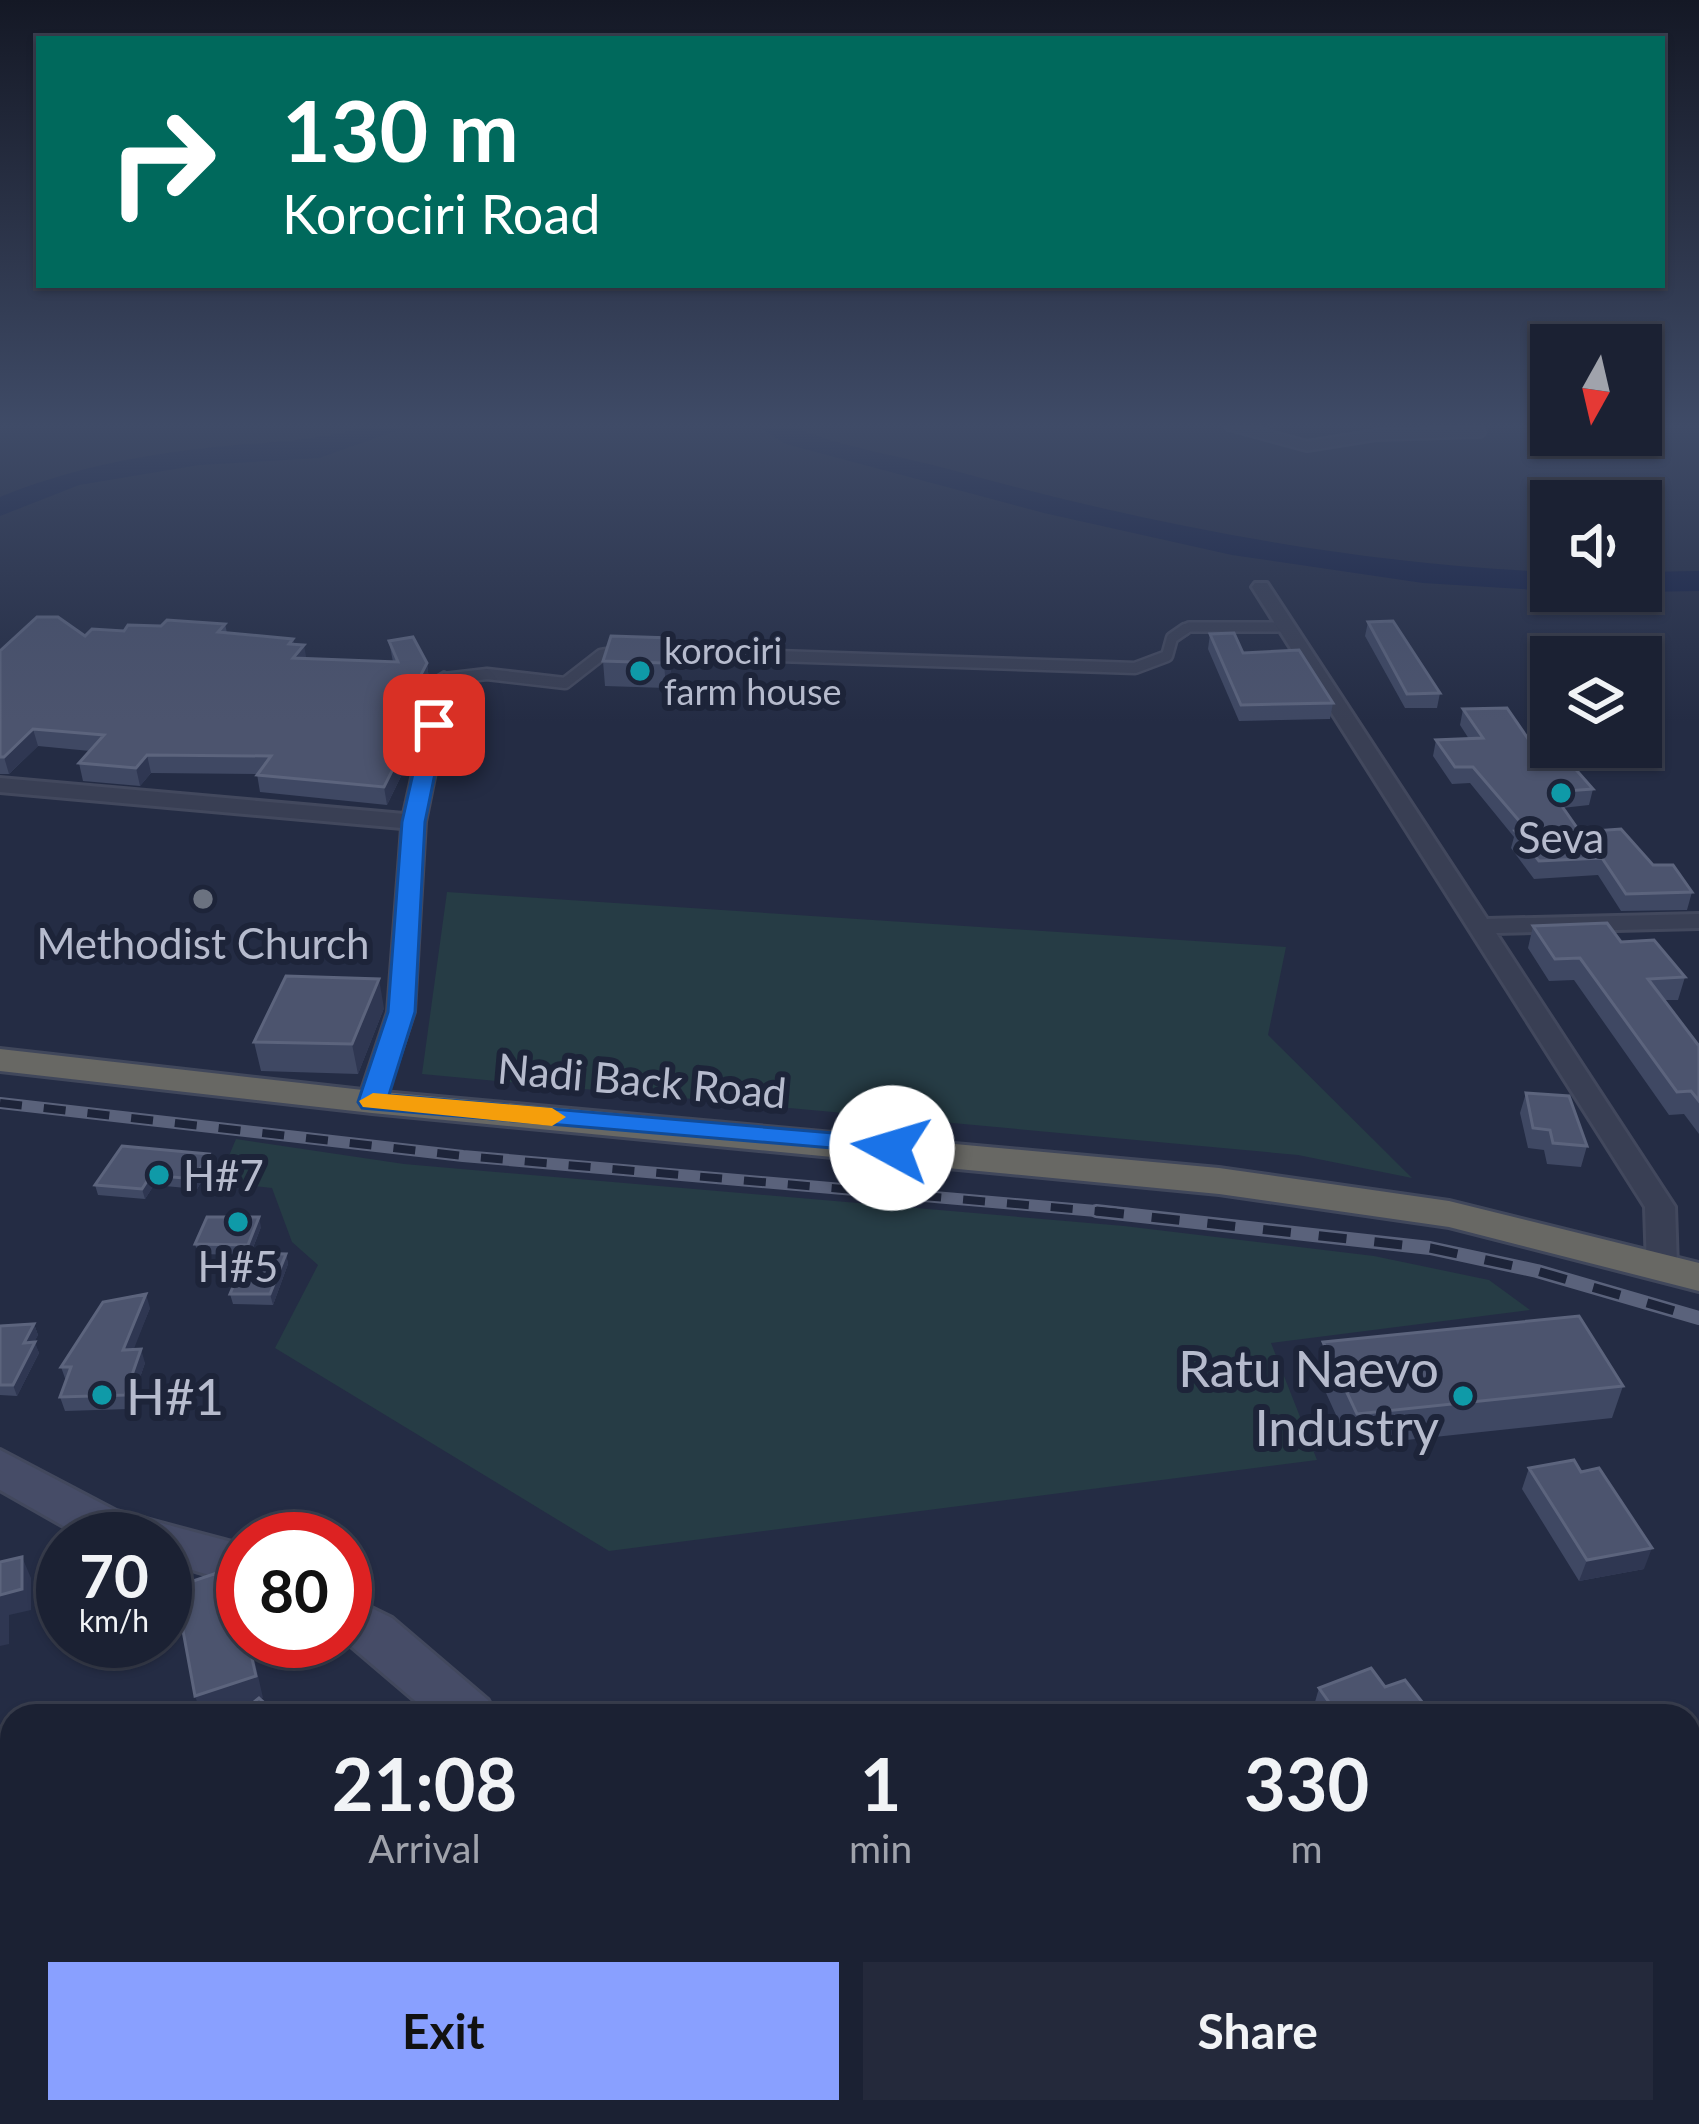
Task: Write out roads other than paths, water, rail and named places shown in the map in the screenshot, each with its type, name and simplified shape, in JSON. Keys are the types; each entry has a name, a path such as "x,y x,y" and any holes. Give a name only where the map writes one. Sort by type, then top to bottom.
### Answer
{"highway":[{"name":"Nadi Back Road","path":"0,1060 372,1102 799,1138 1219,1181 1449,1214 1699,1277"}],"main road":[{"path":"0,1468 78,1512"},
{"path":"372,1632 456,1704"}],"street":[{"path":"1261,587 1660,1207 1661,1267"},
{"path":"372,1102 401,1012 414,822 444,679"},
{"path":"0,785 414,822"},
{"path":"1482,926 1699,921"}],"lane":[{"path":"444,679 478,674 562,687 582,679 610,651 1135,668 1167,656 1172,638 1189,627 1287,627"}],"waterway":[{"path":"1131,524 1359,566 1530,581"},
{"path":"1662,582 1699,581"}],"railway":[{"path":"0,1103 463,1156 1098,1211"},
{"path":"1098,1211 1130,1214"},
{"path":"1098,1211 1430,1248 1537,1271 1699,1318"}],"place":[{"name":"korociri farm house","path":"640,671"},
{"name":"Seva","path":"1561,793"},
{"name":"Methodist Church","path":"203,899"},
{"name":"H#7","path":"159,1175"},
{"name":"H#5","path":"238,1222"},
{"name":"H#1","path":"102,1395"},
{"name":"Ratu Naevo Industry","path":"1463,1396"}]}
